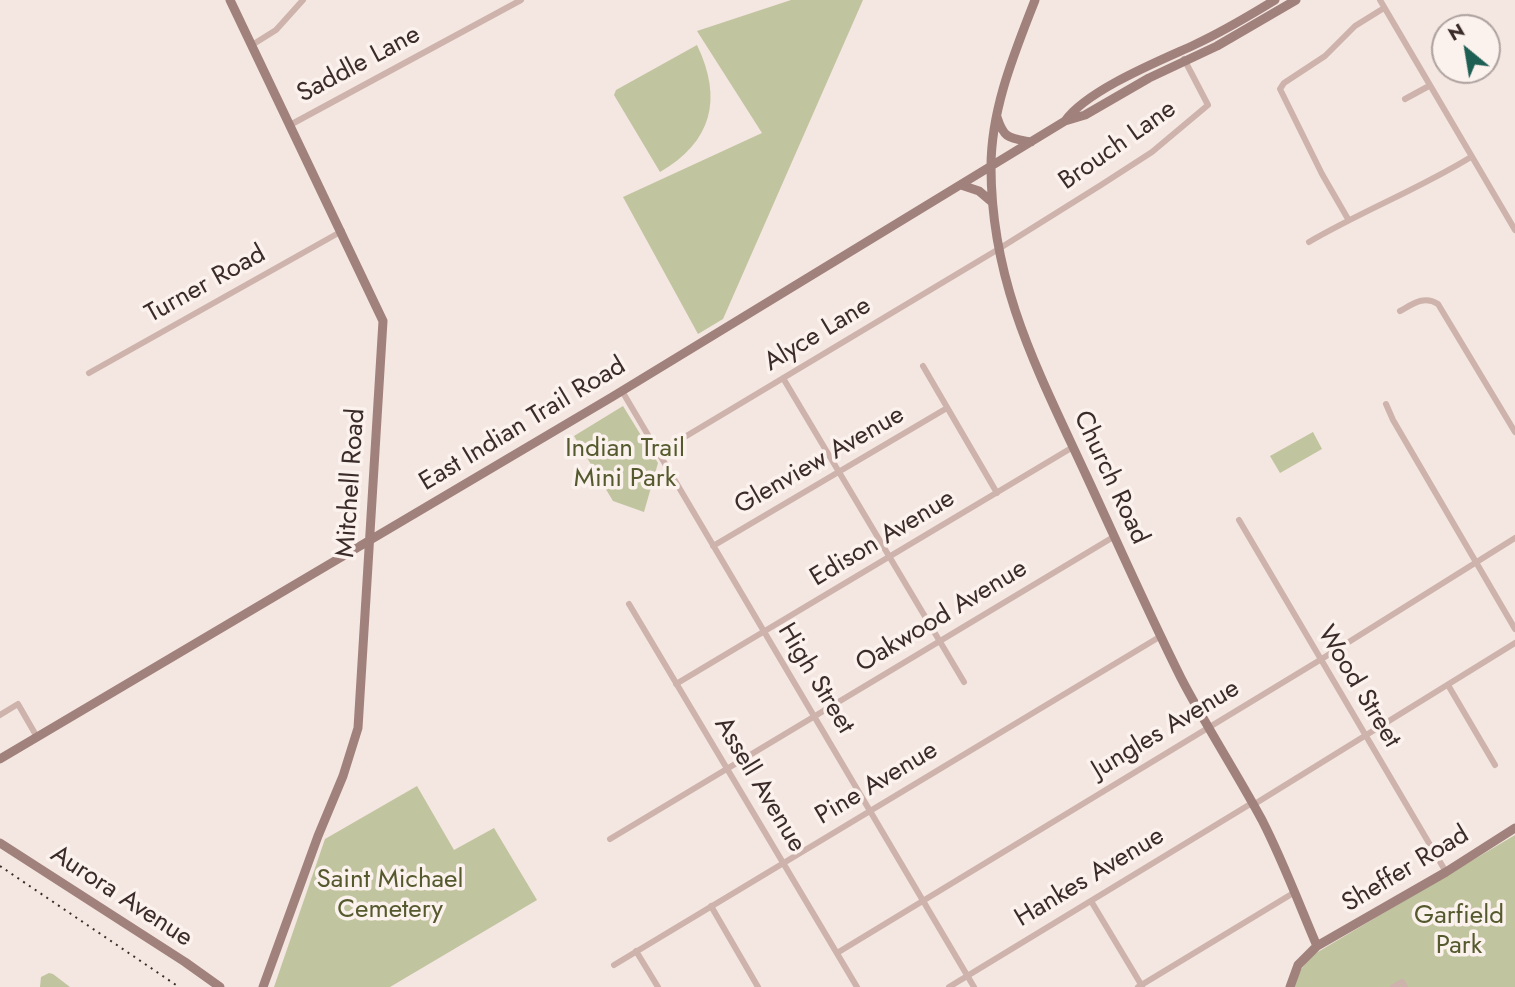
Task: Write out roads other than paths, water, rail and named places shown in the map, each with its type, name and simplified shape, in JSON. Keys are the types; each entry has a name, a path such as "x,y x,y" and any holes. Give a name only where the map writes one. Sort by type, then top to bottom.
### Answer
{"street":[{"name":"Mitchell Road","path":"230,0 383,321 358,727 343,776 318,836 264,987"},
{"path":"251,45 276,30 303,0"},
{"name":"Saddle Lane","path":"290,125 521,0"},
{"name":"Church Road","path":"1035,0 1010,63 996,116 991,167 997,250 1026,344 1073,447 1161,636 1252,804 1295,892 1317,946"},
{"name":"East Indian Trail Road","path":"1065,121 1073,110 1139,70 1230,27 1275,0"},
{"name":"East Indian Trail Road","path":"0,760 622,391 1065,121 1085,115 1149,78 1244,32 1296,0"},
{"path":"1380,0 1515,230"},
{"path":"1348,219 1322,174 1280,89 1284,83 1325,56 1355,26 1384,8"},
{"name":"Brouch Lane","path":"997,250 1152,152 1208,105 1180,51"},
{"path":"1405,99 1429,86"},
{"path":"996,116 1004,135 1010,139 1031,142"},
{"path":"1309,242 1348,219 1471,157"},
{"path":"961,185 979,191 993,203"},
{"name":"Turner Road","path":"89,373 342,231"},
{"name":"Alyce Lane","path":"658,453 997,250"},
{"path":"1399,311 1424,299 1431,299 1438,304 1515,432"},
{"path":"923,366 997,493"},
{"path":"783,378 964,682"},
{"name":"High Street","path":"622,391 974,987"},
{"path":"1386,404 1515,629"},
{"name":"Glenview Avenue","path":"713,546 947,408"},
{"name":"Edison Avenue","path":"676,684 1073,447"},
{"name":"Wood Street","path":"1239,520 1446,872"},
{"name":"Oakwood Avenue","path":"610,839 1115,536"},
{"name":"Jungles Avenue","path":"837,953 1320,660 1515,538"},
{"name":"Assell Avenue","path":"629,604 857,987"},
{"name":"Pine Avenue","path":"614,965 1161,636"},
{"name":"Hankes Avenue","path":"949,987 1515,643"},
{"path":"1448,685 1494,765"},
{"path":"0,715 18,704 37,737"},
{"name":"Sheffer Road","path":"1317,946 1446,872 1515,828"},
{"name":"Aurora Avenue","path":"0,843 220,987"},
{"path":"1091,901 1140,986 1295,892"},
{"path":"711,906 758,987"},
{"path":"1290,987 1298,965 1317,946"},
{"path":"636,951 657,987"},
{"path":"1393,987 1402,982 1405,987"}],"railway":[{"path":"0,866 179,987"}],"park label":[{"name":"Indian Trail Mini Park","path":"625,465"},
{"name":"Saint Michael Cemetery","path":"390,896"},
{"name":"Garfield Park","path":"1459,932"}]}
